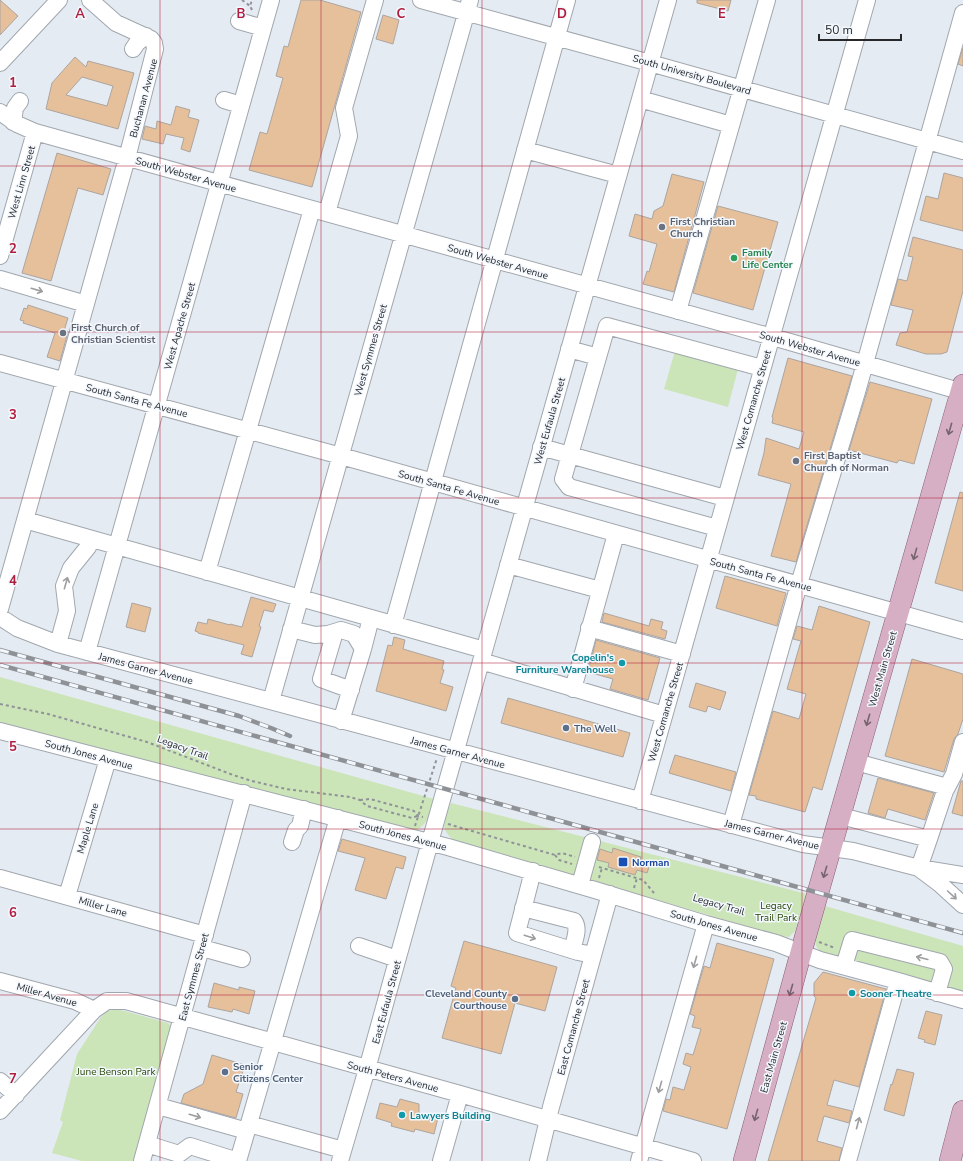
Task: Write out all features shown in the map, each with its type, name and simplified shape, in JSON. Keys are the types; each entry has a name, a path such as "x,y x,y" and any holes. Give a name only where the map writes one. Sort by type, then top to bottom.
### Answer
{"main road":[{"name":"West Main Street","path":"802,952 962,390"},
{"name":"East Main Street","path":"744,1161 802,952"},
{"path":"950,1161 963,1111"}],"street":[{"path":"0,63 60,0"},
{"path":"90,0 113,16 116,23 146,36 137,43 133,49"},
{"name":"West Apache Street","path":"87,652 271,0"},
{"path":"207,572 248,431 319,211 349,136 344,108 375,0"},
{"path":"393,624 567,0"},
{"name":"West Eufaula Street","path":"430,842 668,0"},
{"path":"678,311 767,0"},
{"name":"West Comanche Street","path":"640,801 866,0"},
{"name":"South University Boulevard","path":"428,1 468,6 557,37 963,150"},
{"name":"West Symmes Street","path":"271,701 468,6"},
{"path":"731,824 798,584 865,364 927,140 961,30 963,13"},
{"path":"239,22 263,28"},
{"name":"Buchanan Avenue","path":"1,615 25,520 127,158 155,49 154,43 146,36"},
{"path":"640,99 731,126"},
{"path":"224,100 241,105"},
{"path":"13,122 15,108 20,101"},
{"name":"South Webster Avenue","path":"0,112 13,122 35,132 962,390"},
{"name":"West Linn Street","path":"0,256 35,132"},
{"path":"525,150 618,175"},
{"path":"0,279 86,304"},
{"path":"717,528 569,487 563,479 606,326 762,368"},
{"path":"569,349 598,357"},
{"name":"South Santa Fe Avenue","path":"0,363 341,456 963,631"},
{"path":"541,447 725,498"},
{"path":"25,520 115,551 207,572 393,624 573,688 664,716"},
{"path":"573,688 616,534"},
{"path":"58,644 67,611 64,586 75,563 89,543"},
{"path":"508,565 600,590"},
{"name":"James Garner Avenue","path":"1,615 28,633 58,644 341,721 802,844 853,851 919,868 963,875"},
{"path":"341,721 371,618"},
{"path":"589,628 682,654"},
{"path":"291,629 315,635 341,630 354,634 363,649"},
{"path":"335,632 321,679 351,690"},
{"name":"South Jones Avenue","path":"0,730 430,842 533,871 706,924 776,943 820,960 963,1000"},
{"path":"919,868 947,787 954,774 963,742"},
{"name":"Maple Lane","path":"67,896 108,759"},
{"path":"856,762 947,787"},
{"name":"East Symmes Street","path":"142,1161 244,794"},
{"path":"296,843 304,830 300,826 304,809"},
{"path":"841,816 929,839"},
{"path":"147,1144 180,1157 190,1146 238,1161 338,818"},
{"name":"East Eufaula Street","path":"342,1156 430,842"},
{"path":"580,885 592,842"},
{"name":"James Garner Avenue","path":"919,868 940,884 963,905"},
{"path":"533,871 517,933 593,955"},
{"name":"Miller Lane","path":"0,878 67,896 203,942 242,959"},
{"name":"East Comanche Street","path":"538,1161 610,894"},
{"path":"524,908 574,922 577,930 572,950"},
{"path":"641,1154 706,924"},
{"path":"844,966 852,940 940,962 944,969 937,993"},
{"path":"359,946 397,959"},
{"name":"Miller Avenue","path":"0,981 75,1001 94,1010"},
{"path":"848,1161 898,981"},
{"name":"South Peters Avenue","path":"94,1010 106,1001 126,1002 549,1120 641,1154 693,1161"},
{"path":"0,1111 94,1010"},
{"path":"0,1080 16,1095"},
{"path":"441,1161 460,1094"},
{"path":"158,1106 248,1127 342,1156"}],"path":[{"path":"242,0 250,6"},
{"name":"Legacy Trail","path":"0,704 48,714 140,740 233,775 268,785 299,792 350,797 360,800 368,806 412,818 418,816 555,855 559,860 578,866 586,863 581,858 562,852 555,855"},
{"path":"414,829 438,755"},
{"name":"Legacy Trail","path":"360,800 370,799 414,811 418,816"},
{"path":"586,863 643,880 651,890 658,895"},
{"path":"598,881 602,868"},
{"path":"632,893 637,878"}],"green space":[{"path":"675,351 738,369 728,407 664,389"},
{"path":"0,677 434,799 426,822 414,831 0,725"},
{"name":"Legacy Trail Park","path":"451,803 807,894 795,931 789,937 781,936 454,840 449,836 444,827 445,818"},
{"name":"Legacy Trail Park","path":"825,906 963,946 963,992 824,954 817,948 816,936"},
{"name":"June Benson Park","path":"117,1009 168,1023 171,1026 135,1161 82,1161 52,1153 63,1122 60,1120 77,1054 101,1017 108,1011"}],"building":[{"path":"0,0 18,16 0,35"},
{"path":"301,0 320,0 361,12 312,187 249,170 260,132 267,134 283,78 276,76 284,46 288,47"},
{"path":"697,0 731,0 728,11 697,3"},
{"path":"383,15 399,20 393,44 376,39"},
{"path":"963,48 963,66 958,64"},
{"path":"75,57 86,67 88,61 134,73 118,129 46,109 52,83","holes":["82,77 113,86 107,106 66,95"]},
{"path":"176,106 190,110 188,117 199,120 190,152 181,149 184,138 166,134 163,144 142,139 145,126 156,129 157,121 171,125"},
{"path":"57,153 111,169 103,195 78,188 51,281 22,273"},
{"path":"944,173 963,178 963,231 920,220 926,196 938,199"},
{"name":"First Christian Church","path":"672,174 704,182 674,292 643,284 647,271 649,272 657,244 629,236 635,214 652,219 654,211 663,206"},
{"name":"Family Life Center","path":"718,206 778,222 753,310 693,293"},
{"path":"913,237 963,250 963,291 947,352 941,354 926,354 896,345 900,333 907,332 913,310 891,305 898,279 907,281 913,257 908,256"},
{"name":"First Church of Christian Scientist","path":"28,305 68,318 64,331 68,332 60,361 47,357 55,333 23,323 24,321 20,320 24,308 27,309"},
{"name":"First Baptist Church of Norman","path":"788,358 852,376 796,562 771,556 791,484 758,475 764,453 766,438 799,449 804,432 772,423 772,417"},
{"path":"870,382 932,399 914,464 899,460 897,463 849,450"},
{"path":"960,492 963,493 963,591 935,583"},
{"path":"725,576 786,593 777,626 716,608"},
{"path":"251,597 276,604 273,612 264,610 259,626 261,627 252,657 241,654 244,645 195,631 198,622 207,624 208,619 242,627"},
{"path":"132,603 151,608 145,632 126,627"},
{"path":"819,606 870,622 822,790 813,787 805,812 756,799 756,796 749,795 773,711 799,719 806,694 787,689 801,641 793,639 797,626 812,630"},
{"path":"604,613 649,626 651,619 663,622 661,629 667,631 665,639 602,622"},
{"path":"394,637 405,640 403,649 444,661 442,669 444,670 440,683 453,687 446,711 376,691 388,645 392,646"},
{"name":"Copelin's Furniture Warehouse","path":"596,640 660,658 648,700 610,689 613,679 588,672"},
{"path":"912,659 963,674 963,719 958,734 954,739 944,772 885,756"},
{"path":"696,683 726,692 720,710 708,706 706,712 689,707"},
{"name":"The Well","path":"508,698 630,733 623,757 501,723"},
{"path":"675,755 736,772 731,791 669,773"},
{"path":"878,778 934,793 925,820 888,809 885,818 868,813"},
{"path":"961,781 963,781 963,816 952,813"},
{"path":"342,839 406,857 403,869 396,867 386,899 355,890 365,858 338,851"},
{"path":"613,848 641,857 640,860 650,864 647,873 637,870 635,875 608,867 609,863 597,860 600,849 612,853"},
{"name":"Cleveland County Courthouse","path":"464,941 557,967 545,1011 515,1003 501,1054 442,1038 456,988 451,986"},
{"path":"717,943 774,959 727,1129 663,1111 666,1099 670,1100 673,1087 684,1090 691,1067 683,1064 686,1053 693,1055 701,1029 692,1027 695,1016 690,1014 704,966 710,968"},
{"path":"823,972 886,989 859,1087 834,1080 827,1105 852,1111 849,1123 824,1116 817,1141 842,1148 839,1161 768,1161 816,998 814,996 814,983"},
{"path":"214,983 239,990 239,987 255,991 249,1014 233,1009 232,1012 208,1007"},
{"path":"926,1011 942,1015 935,1045 924,1042 925,1040 918,1038"},
{"path":"212,1055 245,1065 236,1092 243,1094 236,1118 181,1103 184,1094 203,1084"},
{"path":"897,1069 914,1073 904,1116 884,1110"},
{"name":"Lawyers Building","path":"400,1099 419,1104 419,1113 438,1118 434,1134 415,1129 414,1132 391,1126 392,1123 376,1118 380,1103 397,1107"}],"railway":[{"path":"0,650 239,716 290,736"},
{"path":"0,665 963,933"}],"place":[{"name":"First Christian Church","path":"662,227"},
{"name":"Family Life Center","path":"734,258"},
{"name":"First Church of Christian Scientist","path":"63,333"},
{"name":"First Baptist Church of Norman","path":"796,461"},
{"name":"Copelin's Furniture Warehouse","path":"622,663"},
{"name":"The Well","path":"566,728"},
{"name":"Norman","path":"623,862"},
{"name":"Sooner Theatre","path":"852,993"},
{"name":"Cleveland County Courthouse","path":"515,999"},
{"name":"Senior Citizens Center","path":"225,1072"},
{"name":"Lawyers Building","path":"402,1115"}]}
